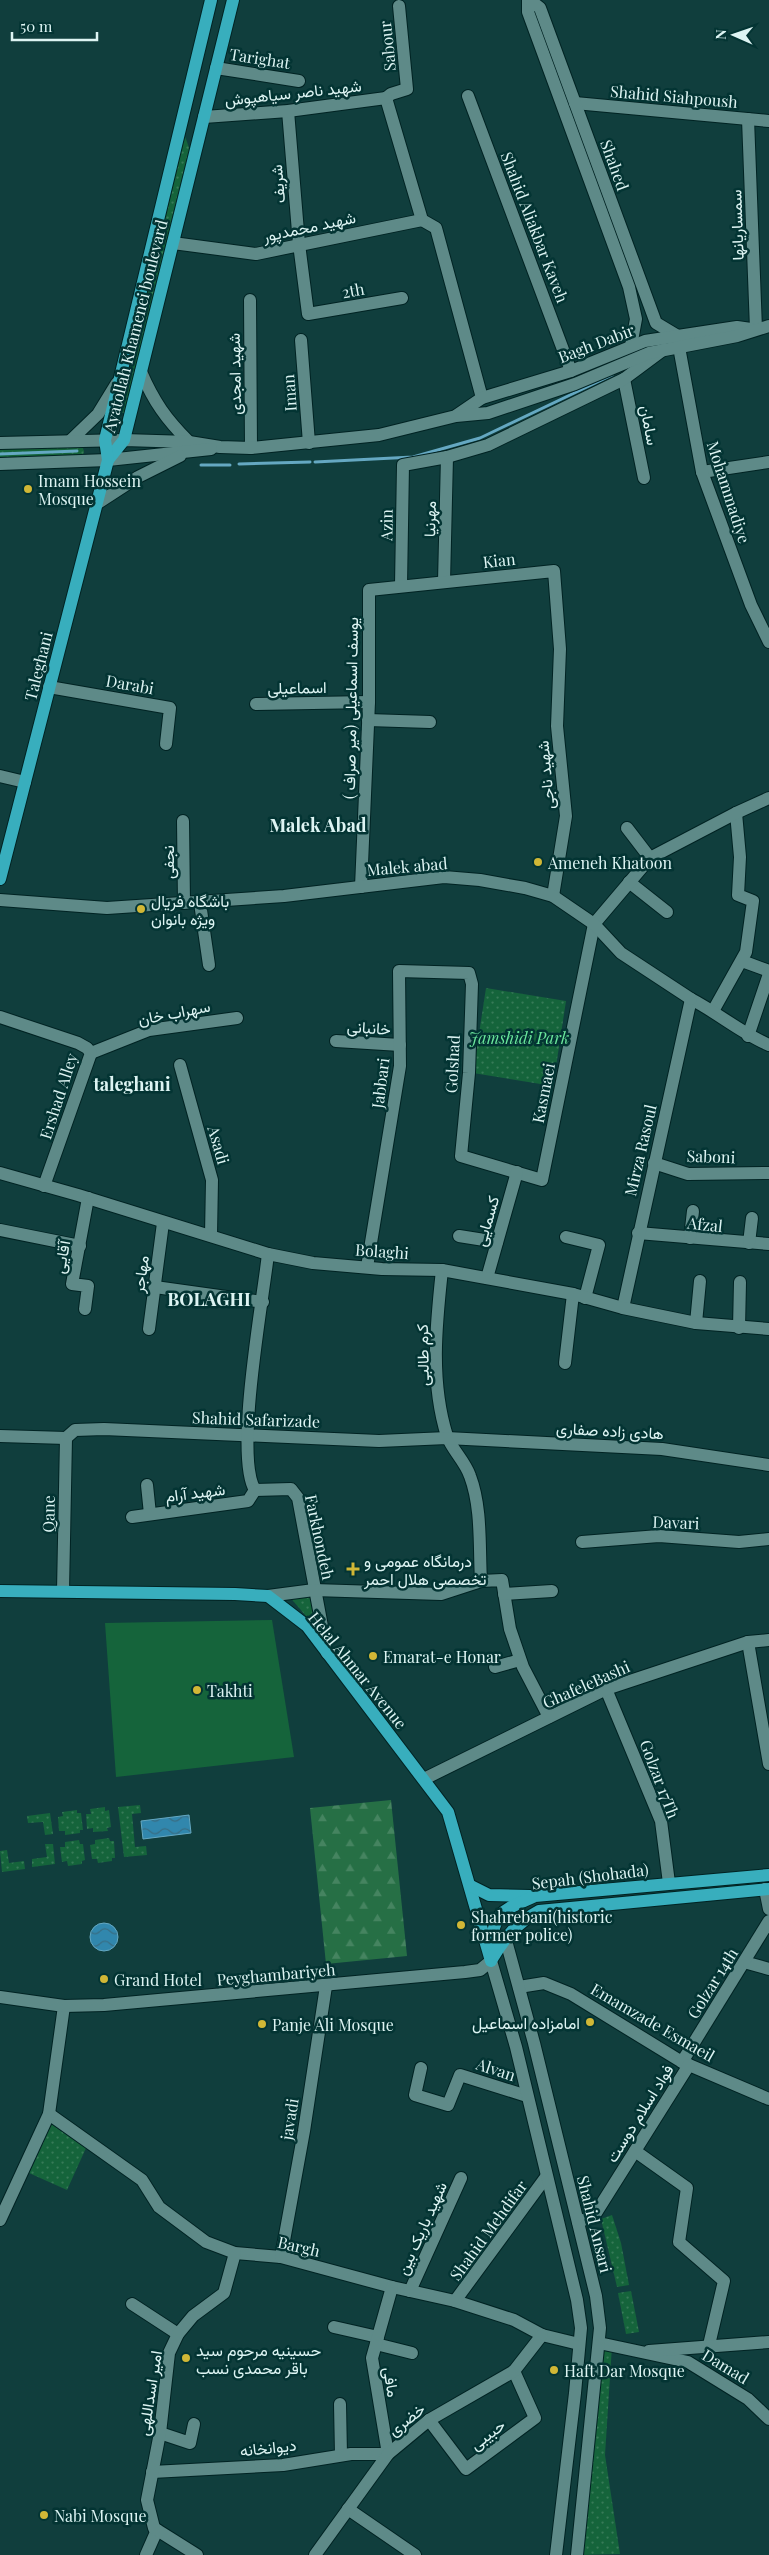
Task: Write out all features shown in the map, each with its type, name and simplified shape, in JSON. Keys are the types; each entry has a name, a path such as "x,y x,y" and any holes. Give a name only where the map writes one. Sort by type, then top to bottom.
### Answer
{"main road":[{"name":"Ayatollah Khamenei boulevard","path":"108,460 105,440 211,0"},
{"path":"217,65 218,34 225,0"},
{"name":"Ayatollah Khamenei boulevard","path":"108,460 124,440 233,0"},
{"path":"126,348 130,356 134,358 138,358 146,350"},
{"name":"Taleghani","path":"0,880 108,460"},
{"path":"0,1591 268,1596"},
{"name":"Helal Ahmar Avenue","path":"268,1596 306,1626 448,1812 471,1886 491,1961"},
{"name":"Sepah (Shohada)","path":"492,1926 504,1912 535,1896 769,1875"},
{"path":"471,1886 496,1897 535,1896"},
{"name":"Sepah (Shohada)","path":"491,1961 505,1937 521,1921 539,1910 767,1889"},
{"path":"480,1918 505,1937"},
{"path":"491,1961 492,1926"}],"street":[{"name":"Shahed","path":"529,0 540,8 656,323 677,341"},
{"name":"Shahed","path":"529,0 528,12 629,287 636,319 631,346"},
{"name":"Sabour","path":"386,98 391,94 407,89 399,6"},
{"name":"Tarighat","path":"217,65 299,81"},
{"name":"Shahid Aliakbar Kaveh","path":"468,96 571,370"},
{"path":"386,98 422,220 436,228 482,398"},
{"name":"شهید ناصر سیاهپوش","path":"204,116 288,111 386,98"},
{"name":"Shahid Siahpoush","path":"576,103 769,121"},
{"name":"شریف","path":"288,111 298,244 308,314"},
{"name":"سمساریانها","path":"748,119 756,329"},
{"path":"584,165 592,167 596,159"},
{"name":"شهید محمدپور","path":"173,243 256,254 422,220"},
{"name":"2th","path":"308,314 402,298"},
{"name":"شهید امجدی","path":"250,300 251,448"},
{"name":"Bagh Dabir","path":"456,416 482,398 571,370 631,346 737,336 769,326"},
{"name":"Iman","path":"301,340 309,444"},
{"name":"Bagh Dabir","path":"189,447 251,448 309,444 379,435 456,416 488,413 575,384 632,358 663,350 677,341"},
{"name":"Mohammadiye","path":"677,341 702,472 751,605 769,642"},
{"path":"447,456 488,445 624,379 663,350"},
{"path":"141,372 152,398 168,422 189,447"},
{"name":"سامان","path":"624,379 644,478"},
{"path":"70,441 98,414 119,381"},
{"path":"0,443 124,440 189,447"},
{"path":"0,464 108,460 189,447"},
{"path":"98,503 189,447"},
{"name":"Azin","path":"401,586 403,465 447,456"},
{"name":"مهرنیا","path":"444,582 447,456"},
{"path":"702,472 769,462"},
{"name":"Kian","path":"369,590 554,571 560,649"},
{"name":"یوسف اسماعیلی (میر صراف )","path":"361,887 369,702 369,590"},
{"name":"شهید ناجی","path":"553,896 566,816 557,726 560,649"},
{"name":"Darabi","path":"49,687 170,708 166,744"},
{"name":"اسماعیلی","path":"256,704 369,702"},
{"path":"368,720 430,722"},
{"path":"0,776 25,782"},
{"path":"594,924 650,858 769,798"},
{"path":"713,1011 746,952 753,902 738,895 740,857 736,813"},
{"name":"نجفی","path":"183,821 184,903"},
{"path":"626,828 650,858"},
{"name":"Malek abad","path":"0,900 107,908 200,902 444,877 480,880 553,896 594,924 621,953 691,999 713,1011 748,1036 769,1045"},
{"path":"629,882 667,912"},
{"path":"200,902 210,965"},
{"name":"Kasmaei","path":"517,1172 542,1180 594,924"},
{"path":"742,961 769,972 748,1036"},
{"name":"Jabbari","path":"367,1267 400,1066 399,971 469,973"},
{"name":"Golshad","path":"469,973 472,984 469,1073 461,1156 517,1172"},
{"name":"Mirza Rasoul","path":"623,1308 691,999"},
{"name":"Ershad Alley","path":"0,1017 78,1043 87,1048 91,1053 44,1186"},
{"name":"سهراب خان","path":"91,1053 149,1030 237,1018"},
{"name":"خانبانی","path":"336,1041 400,1045"},
{"name":"Asadi","path":"180,1065 212,1180 211,1235"},
{"name":"Saboni","path":"654,1163 688,1174 769,1173"},
{"name":"کسمایی","path":"487,1278 517,1172"},
{"name":"Bolaghi","path":"0,1173 88,1198 163,1223 211,1235 268,1254 313,1263 442,1270 572,1294 623,1308 696,1323 769,1329"},
{"name":"آقایی","path":"85,1309 88,1286 72,1284 88,1198"},
{"path":"690,1238 693,1211"},
{"path":"749,1244 752,1218"},
{"name":"مهاجر","path":"149,1330 163,1223"},
{"path":"0,1230 80,1246"},
{"name":"Afzal","path":"638,1233 749,1244 769,1244"},
{"path":"459,1236 497,1242"},
{"path":"566,1237 599,1245 585,1298"},
{"path":"255,1490 249,1476 246,1436 268,1254"},
{"name":"کرم طالبی","path":"442,1270 436,1324 435,1369 447,1438"},
{"path":"696,1323 700,1281"},
{"path":"739,1328 740,1282"},
{"path":"155,1288 262,1302"},
{"path":"565,1363 572,1294"},
{"name":"Shahid Safarizade","path":"66,1438 75,1430 104,1429 379,1441 447,1438"},
{"path":"0,1436 66,1438"},
{"name":"Qane","path":"63,1591 66,1438"},
{"path":"447,1438 469,1473 476,1496 481,1581"},
{"name":"هادی زاده صفاری","path":"447,1438 662,1448 769,1465"},
{"path":"147,1485 150,1514"},
{"name":"Farkhondeh","path":"255,1490 291,1489 296,1492 327,1653"},
{"name":"شهید آرام","path":"132,1517 248,1501 255,1490"},
{"name":"Davari","path":"582,1542 659,1536 739,1542 769,1539"},
{"path":"268,1596 314,1590 441,1594 481,1581 502,1580 510,1629 520,1660 549,1718"},
{"path":"504,1594 552,1592"},
{"name":"GhafeleBashi","path":"424,1779 606,1689 748,1642 769,1640"},
{"path":"748,1642 769,1764"},
{"path":"495,1667 520,1660"},
{"name":"Golzar 17Th","path":"606,1689 661,1821 669,1883"},
{"path":"767,1889 769,1910"},
{"name":"Golzar 14th","path":"685,2063 769,1921"},
{"name":"Shahid Ansari","path":"505,1937 534,2042 596,2296 600,2328 577,2555"},
{"path":"491,1961 516,2047 577,2300 580,2328 579,2344 556,2555"},
{"name":"Peyghambariyeh","path":"0,1998 64,2006 104,2005 326,1986 480,1970 491,1961"},
{"path":"744,1962 769,1969"},
{"name":"Emamzade Esmaeil","path":"519,1987 544,1983 571,1994 685,2063 769,2100"},
{"name":"javadi","path":"280,2257 304,2131 326,1986"},
{"path":"0,2220 49,2114 64,2006"},
{"path":"516,2047 534,2042"},
{"name":"فواد اسلام دوست","path":"578,2222 594,2216 635,2151 685,2063"},
{"name":"Alvan","path":"421,2068 415,2095 442,2105 448,2105 460,2075 527,2096"},
{"name":"Bargh","path":"49,2114 142,2180 158,2207 206,2242 235,2253 280,2257 392,2287 456,2301 514,2320 542,2335 579,2344"},
{"path":"635,2151 687,2188 679,2242 724,2281 709,2345"},
{"name":"Shahid Mehdifar","path":"456,2301 546,2177"},
{"name":"شهید باریک بین","path":"410,2291 461,2178"},
{"name":"امیر اسداللهی","path":"157,2530 154,2528 147,2500 160,2433 169,2353 178,2334 193,2316 224,2293 235,2253"},
{"name":"مافی","path":"388,2454 372,2358 392,2287"},
{"path":"132,2304 178,2334"},
{"path":"334,2327 412,2353"},
{"name":"خضری","path":"315,2555 388,2454 429,2420 514,2371 542,2335"},
{"path":"640,2352 709,2345 769,2342"},
{"name":"Damad","path":"599,2343 688,2362 748,2399 769,2420"},
{"name":"حبیبی","path":"429,2420 466,2469 535,2418 514,2371"},
{"path":"340,2404 341,2455"},
{"path":"160,2433 190,2443 194,2424"},
{"name":"دیوانخانه","path":"152,2472 283,2465 341,2455 388,2454"},
{"path":"348,2509 415,2555"},
{"path":"146,2555 157,2530 197,2555"}],"green space":[{"path":"181,125 193,159 131,415 112,410"},
{"path":"0,443 82,446 84,451 83,457 0,464"},
{"name":"Jamshidi Park","path":"486,988 566,1001 553,1086 473,1073"},
{"path":"288,1595 309,1595 318,1630"},
{"name":"Takhti","path":"272,1620 294,1757 116,1777 105,1623"},
{"path":"391,1800 407,1956 326,1964 310,1808"},
{"path":"140,1805 141,1813 132,1814 135,1847 146,1846 147,1855 124,1857 118,1807"},
{"path":"105,1807 105,1811 109,1810 111,1827 107,1828 108,1831 93,1832 93,1828 87,1829 86,1814 91,1814 90,1809"},
{"path":"77,1810 77,1813 81,1813 83,1830 80,1830 80,1833 65,1835 65,1831 59,1831 58,1817 63,1816 62,1812"},
{"path":"50,1813 53,1834 45,1835 43,1822 28,1823 27,1816"},
{"path":"109,1838 110,1841 114,1841 115,1858 112,1858 112,1861 98,1863 97,1859 92,1859 90,1845 95,1844 95,1840"},
{"path":"79,1840 80,1844 83,1844 85,1860 82,1861 82,1864 68,1866 67,1861 62,1862 60,1847 65,1847 65,1842"},
{"path":"45,1844 53,1844 55,1864 32,1867 32,1859 47,1857"},
{"path":"7,1850 9,1863 24,1861 25,1869 2,1872 0,1851"},
{"path":"51,2124 86,2148 67,2190 29,2173"},
{"path":"612,2215 621,2243 629,2285 617,2287 601,2219"},
{"path":"631,2291 639,2332 626,2334 618,2293"},
{"path":"599,2343 612,2346 605,2455 620,2554 577,2555"}],"water":[{"path":"189,1815 191,1833 143,1839 141,1821"},
{"path":"104,1923 114,1927 118,1937 114,1947 104,1951 94,1947 90,1937 94,1927"}],"waterway":[{"path":"315,462 413,457 480,438 612,375"},
{"path":"0,454 77,451"},
{"path":"239,464 310,462"},
{"path":"201,465 230,465"}],"place":[{"name":"Imam Hossein Mosque","path":"28,489"},
{"name":"Ameneh Khatoon","path":"538,862"},
{"name":"باشگاه فریال ویژه بانوان","path":"141,909"},
{"name":"درمانگاه عمومی و تخصصی هلال احمر","path":"353,1569"},
{"name":"Emarat-e Honar","path":"373,1656"},
{"name":"Takhti","path":"197,1690"},
{"name":"Shahrebani(historic former police)","path":"461,1925"},
{"name":"Grand Hotel","path":"104,1979"},
{"name":"امامزاده اسماعیل","path":"590,2022"},
{"name":"Panje Ali Mosque","path":"262,2024"},
{"name":"حسینیه مرحوم سید باقر محمدی نسب","path":"186,2358"},
{"name":"Haft Dar Mosque","path":"554,2370"},
{"name":"Nabi Mosque","path":"44,2515"}],"district":[{"name":"Malek Abad","path":"318,825"},
{"name":"taleghani","path":"132,1084"},
{"name":"BOLAGHI","path":"209,1299"}]}
